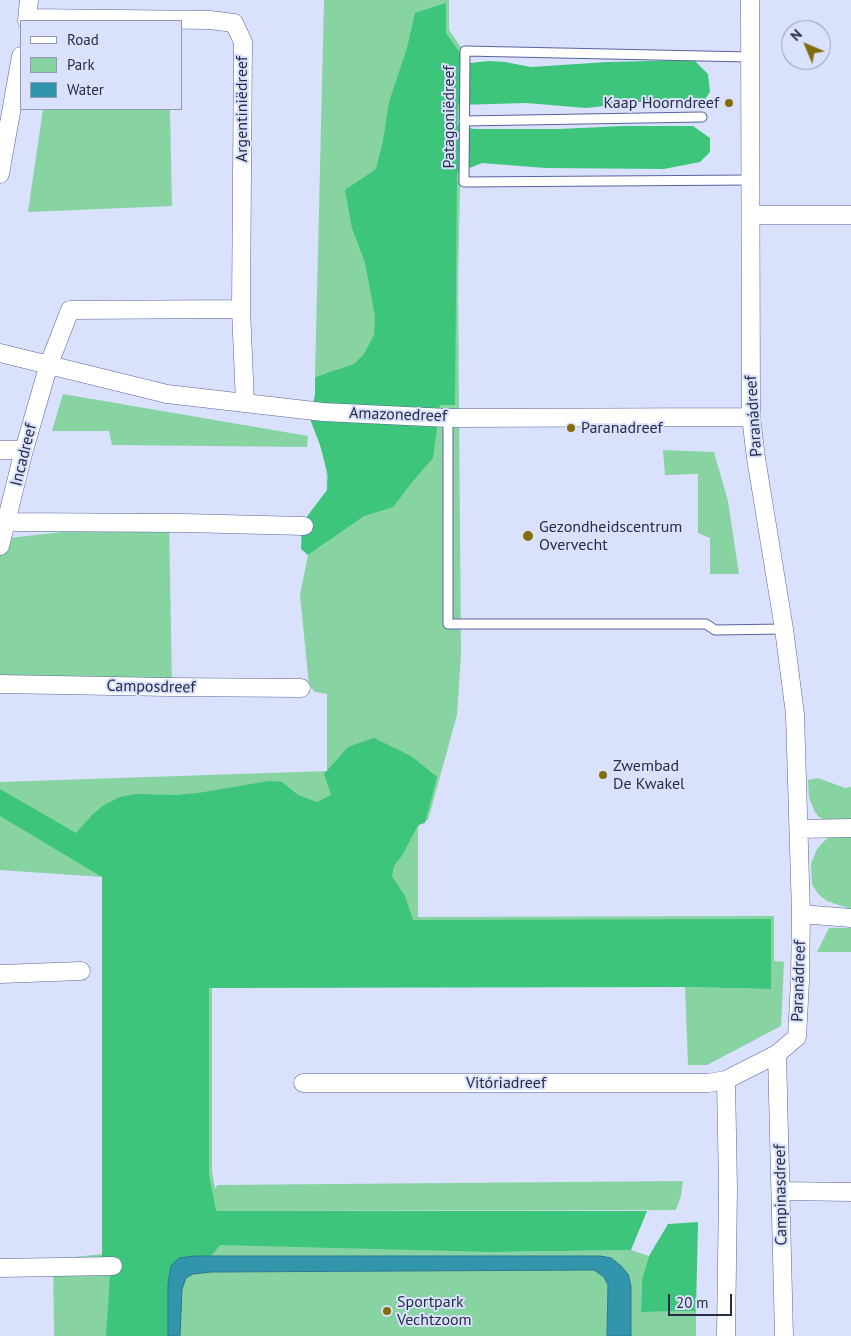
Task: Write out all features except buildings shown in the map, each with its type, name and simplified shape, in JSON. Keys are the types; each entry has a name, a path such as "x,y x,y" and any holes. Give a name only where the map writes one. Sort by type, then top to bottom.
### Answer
{"street":[{"path":"28,20 29,0"},
{"name":"Paranádreef","path":"708,1083 726,1080 777,1054 797,1037 800,981 801,914 795,714 784,629 751,417 750,0"},
{"name":"Argentiniëdreef","path":"28,20 210,20 234,23 242,42 241,309 245,403"},
{"path":"0,174 20,62"},
{"path":"750,216 851,215"},
{"path":"49,364 70,310 241,309"},
{"name":"Amazonedreef","path":"0,353 167,394 323,412 448,418 751,417"},
{"name":"Incadreef","path":"0,546 24,450 49,364"},
{"path":"0,450 24,450"},
{"path":"7,522 304,526"},
{"name":"Camposdreef","path":"0,684 169,688 301,688"},
{"path":"799,829 851,828"},
{"path":"801,914 851,918"},
{"path":"0,974 81,971"},
{"name":"Campinasdreef","path":"777,1054 784,1336"},
{"path":"726,1080 728,1189 726,1336"},
{"name":"Vitóriadreef","path":"303,1083 708,1083"},
{"path":"781,1191 851,1192"},
{"path":"0,1268 113,1266"}],"lane":[{"name":"Patagoniëdreef","path":"750,57 464,51 464,182 750,180"},
{"path":"464,121 702,117"},
{"path":"448,418 448,624 706,624 715,630 784,629"}],"green space":[{"path":"324,0 449,0 449,30 463,50 458,281 461,655 457,715 428,820 421,822 418,828 418,917 774,916 774,961 784,962 781,1026 707,1065 688,1065 685,987 771,989 771,986 212,985 212,1172 215,1188 218,1185 683,1181 681,1196 676,1210 219,1211 494,1252 631,1250 649,1256 642,1279 641,1312 696,1311 696,1336 631,1336 631,1286 600,1256 215,1256 215,1272 594,1270 604,1277 608,1285 607,1336 54,1336 53,1259 104,1254 105,874 97,874 102,877 0,870 0,782 327,771 327,694 315,692 309,685 300,595 308,555 327,542 326,373 315,377"},
{"path":"446,3 446,33 460,53 460,64 489,61 531,67 607,62 694,60 708,74 710,92 701,105 641,102 586,108 526,103 458,105 457,125 474,129 693,126 710,138 710,152 700,162 664,169 545,168 482,163 457,173 455,405 440,405 433,458 393,507 364,516 308,555 301,549 302,523 327,490 328,476 320,445 310,419 315,394 315,377 354,364 364,354 374,335 375,316 365,263 352,228 345,190 376,169 383,141 389,102 407,48 415,13"},
{"path":"43,110 170,110 172,206 28,212"},
{"path":"63,394 308,436 307,447 112,445 109,431 52,431"},
{"path":"663,450 714,452 728,501 739,574 710,574 710,538 698,533 698,474 665,475"},
{"path":"169,520 172,685 0,681 0,539"},
{"path":"374,738 411,756 437,777 425,823 418,825 403,854 394,866 392,876 405,896 413,920 771,919 771,989 685,987 209,988 209,1175 216,1211 647,1211 631,1250 494,1252 220,1245 211,1256 195,1256 168,1283 168,1336 106,1336 110,1277 120,1258 102,1257 102,877 0,816 0,789 76,833 104,805 120,797 136,794 176,795 198,793 269,781 282,782 298,795 317,802 331,795 324,774 348,747"},
{"path":"818,778 845,788 851,787 851,821 825,820 815,812 809,798 808,780"},
{"path":"839,833 851,833 851,909 827,901 818,894 812,884 811,864 817,849 827,838"},
{"path":"829,928 851,928 851,952 817,952"},
{"path":"698,1222 696,1311 641,1312 642,1279 649,1256 668,1224"}],"water":[{"path":"195,1256 600,1256 611,1258 628,1274 631,1286 631,1336 607,1336 608,1285 604,1277 594,1270 211,1272 193,1274 186,1278 182,1289 180,1336 168,1336 168,1283 171,1266 179,1258"}],"place":[{"name":"Kaap Hoorndreef","path":"729,103"},
{"name":"Paranadreef","path":"571,428"},
{"name":"Gezondheidscentrum Overvecht","path":"528,536"},
{"name":"Zwembad De Kwakel","path":"603,775"},
{"name":"Sportpark Vechtzoom","path":"387,1311"}]}
